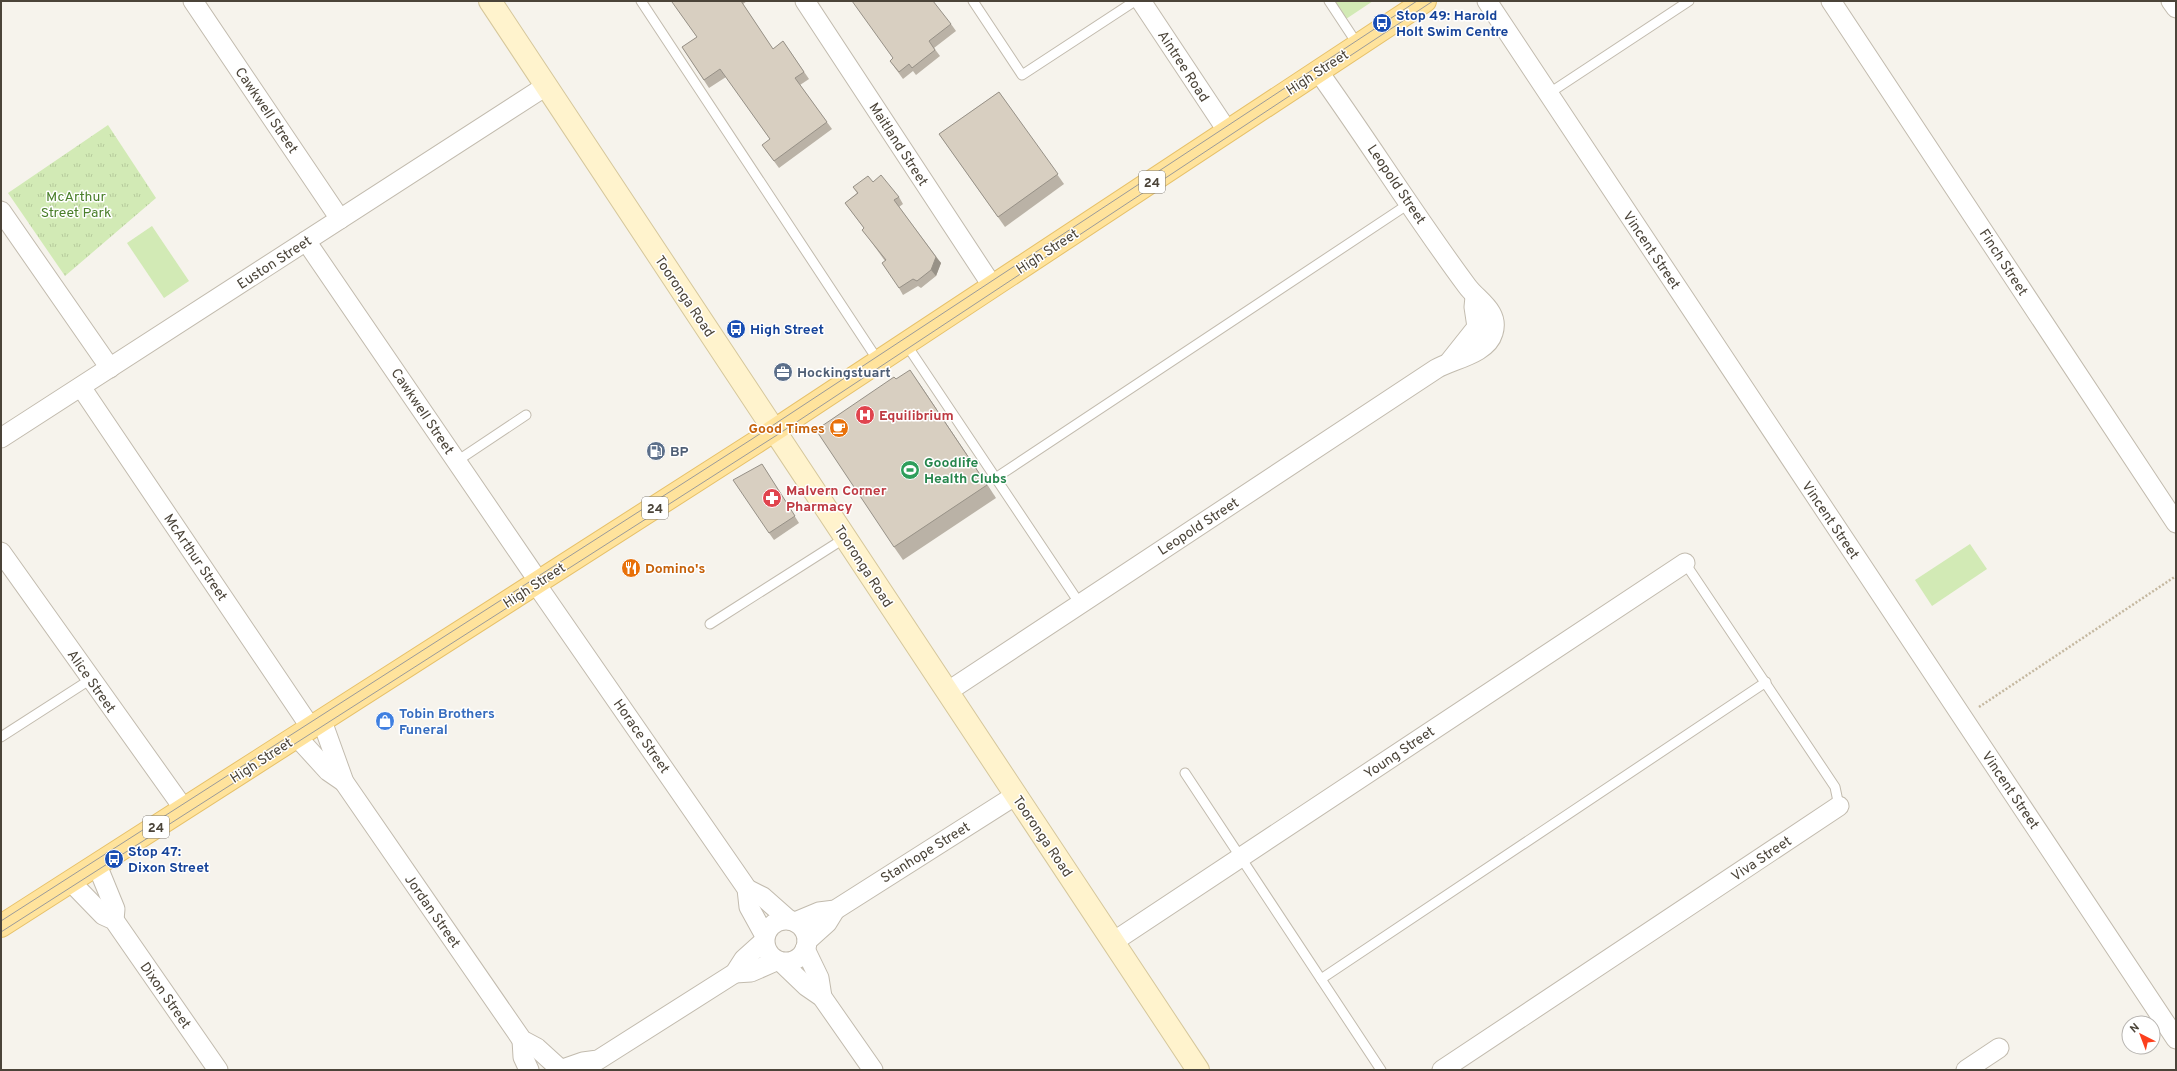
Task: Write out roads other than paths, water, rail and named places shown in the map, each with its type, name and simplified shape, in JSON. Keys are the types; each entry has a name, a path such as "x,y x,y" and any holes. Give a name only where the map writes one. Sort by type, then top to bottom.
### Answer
{"main road":[{"name":"Tooronga Road","path":"490,1 1198,1070"},
{"name":"High Street","path":"1,926 774,431 1425,1"}],"street":[{"name":"Cawkwell Street","path":"194,1 340,219"},
{"name":"Maitland Street","path":"805,1 993,287"},
{"name":"Aintree Road","path":"1141,1 1228,132"},
{"name":"Vincent Street","path":"1487,1 2176,1039"},
{"name":"Finch Street","path":"1831,1 2176,523"},
{"path":"2171,1 2176,8"},
{"name":"Leopold Street","path":"947,692 1450,361 1485,331 1474,307 1475,297 1360,128 1318,71"},
{"name":"Euston Street","path":"1,438 546,86"},
{"path":"1,211 110,368"},
{"name":"Cawkwell Street","path":"306,241 457,461 537,583"},
{"name":"McArthur Street","path":"81,387 310,729"},
{"name":"Alice Street","path":"1,552 184,809"},
{"name":"Young Street","path":"1113,942 1685,563"},
{"name":"Horace Street","path":"537,583 747,889 749,907 765,939"},
{"name":"Jordan Street","path":"310,729 328,771 344,782"},
{"name":"Jordan Street","path":"310,729 344,782 522,1040 537,1048 558,1069"},
{"name":"Stanhope Street","path":"792,921 819,912 835,910 1016,795"},
{"name":"Viva Street","path":"1442,1070 1839,806"},
{"name":"Dixon Street","path":"97,865 115,909 114,920"},
{"name":"Dixon Street","path":"71,882 103,916 114,920 218,1070"},
{"name":"Horace Street","path":"747,889 763,897 792,921"},
{"name":"Stanhope Street","path":"806,945 827,923 835,910"},
{"path":"558,1069 583,1062 595,1065 736,973 744,959 765,939 774,924 792,921 804,930 806,945 819,978 822,997"},
{"path":"765,939 768,953 806,986 822,997 873,1070"},
{"path":"736,973 751,972 778,961 796,960 806,945"},
{"name":"Jordan Street","path":"522,1040 523,1057 530,1070"},
{"path":"1966,1070 1999,1048"}],"lane":[{"path":"641,1 879,362"},
{"path":"973,1 1022,75 1136,1"},
{"path":"1330,1 1359,45"},
{"path":"1548,94 1689,1"},
{"path":"997,477 1410,203"},
{"path":"906,344 997,477 1080,604"},
{"path":"457,461 526,415"},
{"path":"710,624 845,538"},
{"name":"Viva Street","path":"1685,563 1835,787 1839,806"},
{"path":"1,737 91,679"},
{"path":"1320,978 1766,682"},
{"path":"1185,773 1381,1070"}],"tram line":[{"path":"1,921 752,439 1417,1"},
{"path":"1,932 777,435 1433,1"}],"place":[{"name":"Stop 49: Harold Holt Swim Centre","path":"1382,23"},
{"name":"High Street","path":"736,329"},
{"name":"Hockingstuart","path":"783,372"},
{"name":"Equilibrium","path":"865,415"},
{"name":"Good Times","path":"839,428"},
{"name":"BP","path":"656,451"},
{"name":"Goodlife Health Clubs","path":"910,470"},
{"name":"Malvern Corner Pharmacy","path":"772,498"},
{"name":"Domino's","path":"631,568"},
{"name":"Tobin Brothers Funeral","path":"385,721"},
{"name":"Stop 47: Dixon Street","path":"114,859"}],"park label":[{"name":"McArthur Street Park","path":"76,204"}]}
